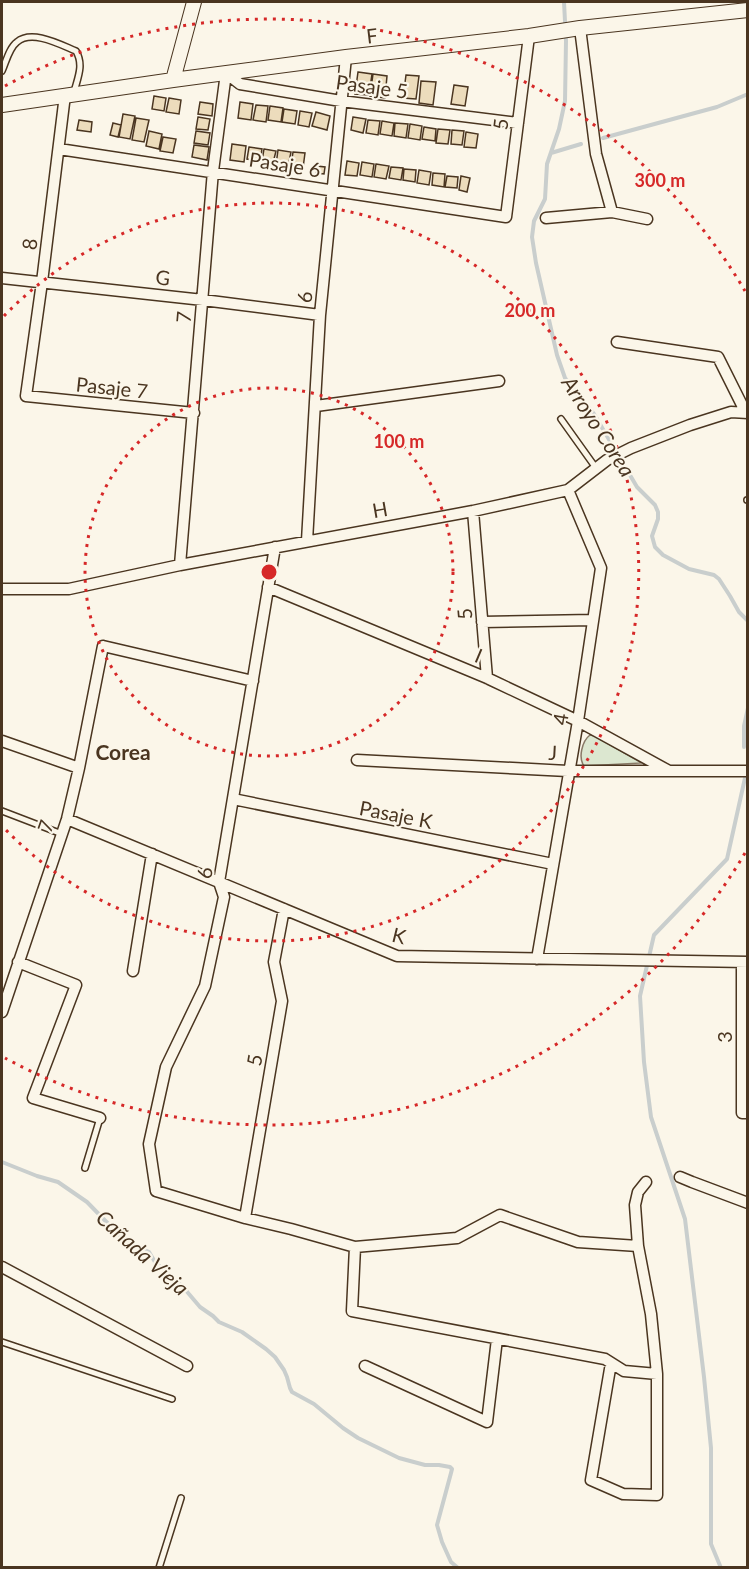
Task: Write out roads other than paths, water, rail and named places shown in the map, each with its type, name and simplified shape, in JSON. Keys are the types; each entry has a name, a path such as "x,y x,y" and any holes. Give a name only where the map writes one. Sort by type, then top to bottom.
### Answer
{"street":[{"path":"173,80 194,2"},
{"name":"F","path":"2,105 346,57 747,9"},
{"path":"580,28 596,154 612,212"},
{"name":"5","path":"506,217 529,36"},
{"name":"6","path":"307,541 320,315 346,57"},
{"name":"Pasaje 5","path":"226,73 240,84 341,101 518,123"},
{"name":"7","path":"180,565 213,171 226,73"},
{"name":"8","path":"26,396 59,149 69,94"},
{"name":"Pasaje 6","path":"59,149 506,217"},
{"path":"546,218 612,212 646,219"},
{"name":"G","path":"2,278 320,315"},
{"path":"617,342 718,357 747,412"},
{"path":"316,406 499,381"},
{"name":"Pasaje 7","path":"26,396 194,414"},
{"name":"H","path":"2,589 69,589 180,565 473,511 568,490 607,460 631,448 731,412 747,412"},
{"name":"4","path":"537,959 578,721 601,568 568,490"},
{"name":"5","path":"473,511 487,678"},
{"name":"6","path":"245,1218 156,1191 149,1144 166,1068 205,986 224,897 219,882 275,547"},
{"name":"I","path":"268,587 487,678 578,721 669,771"},
{"path":"482,622 593,620"},
{"name":"7","path":"2,1012 67,819 103,646 253,681"},
{"path":"2,741 79,768"},
{"name":"J","path":"357,760 568,771 747,771"},
{"name":"Pasaje K","path":"233,799 553,864"},
{"name":"K","path":"67,819 397,956 745,962"},
{"path":"134,971 152,854"},
{"name":"5","path":"245,1218 282,1001 274,962 284,909"},
{"path":"18,962 76,985 33,1098 100,1118"},
{"name":"3","path":"745,962 745,1113"},
{"path":"680,1177 747,1203"},
{"path":"610,1363 591,1480 623,1494 657,1496 657,1374 651,1314 638,1246 635,1205 638,1192 646,1182"},
{"path":"245,1218 355,1247 457,1238 500,1215 578,1242 638,1246"},
{"path":"355,1247 352,1311 605,1359 624,1371 657,1374"},
{"path":"2,1268 187,1366"},
{"path":"365,1366 487,1422 497,1339"}],"lane":[{"path":"2,71 11,50 18,41 36,36 76,51 81,59 80,68 69,94"},
{"path":"561,419 597,469"},
{"path":"2,811 62,834"},
{"path":"85,1168 100,1118"},
{"path":"2,1342 172,1399"},
{"path":"159,1568 181,1498"}],"waterway":[{"name":"Arroyo Corea","path":"564,2 565,101 559,129 547,164 545,199 534,221 532,237 557,355 565,378 594,414 637,487 655,505 658,512 652,536 655,547 663,555 689,569 714,575 719,579 739,612 748,621"},
{"path":"603,138 717,107 748,94"},
{"path":"551,153 581,144"},
{"name":"Arroyo Corea","path":"744,747 744,726 748,708"},
{"path":"721,1568 711,1544 711,1448 685,1219 651,1117 644,1062 640,996 654,935 727,859 745,778"},
{"name":"Cañada Vieja","path":"2,1162 58,1182 87,1202 125,1241 149,1252 155,1262 183,1287 200,1307 219,1322 242,1332 266,1349 284,1370 292,1392 314,1404 343,1428 399,1458 425,1465 450,1467 452,1469 437,1525 451,1562 458,1568"}],"district":[{"name":"Corea","path":"123,751"}]}
